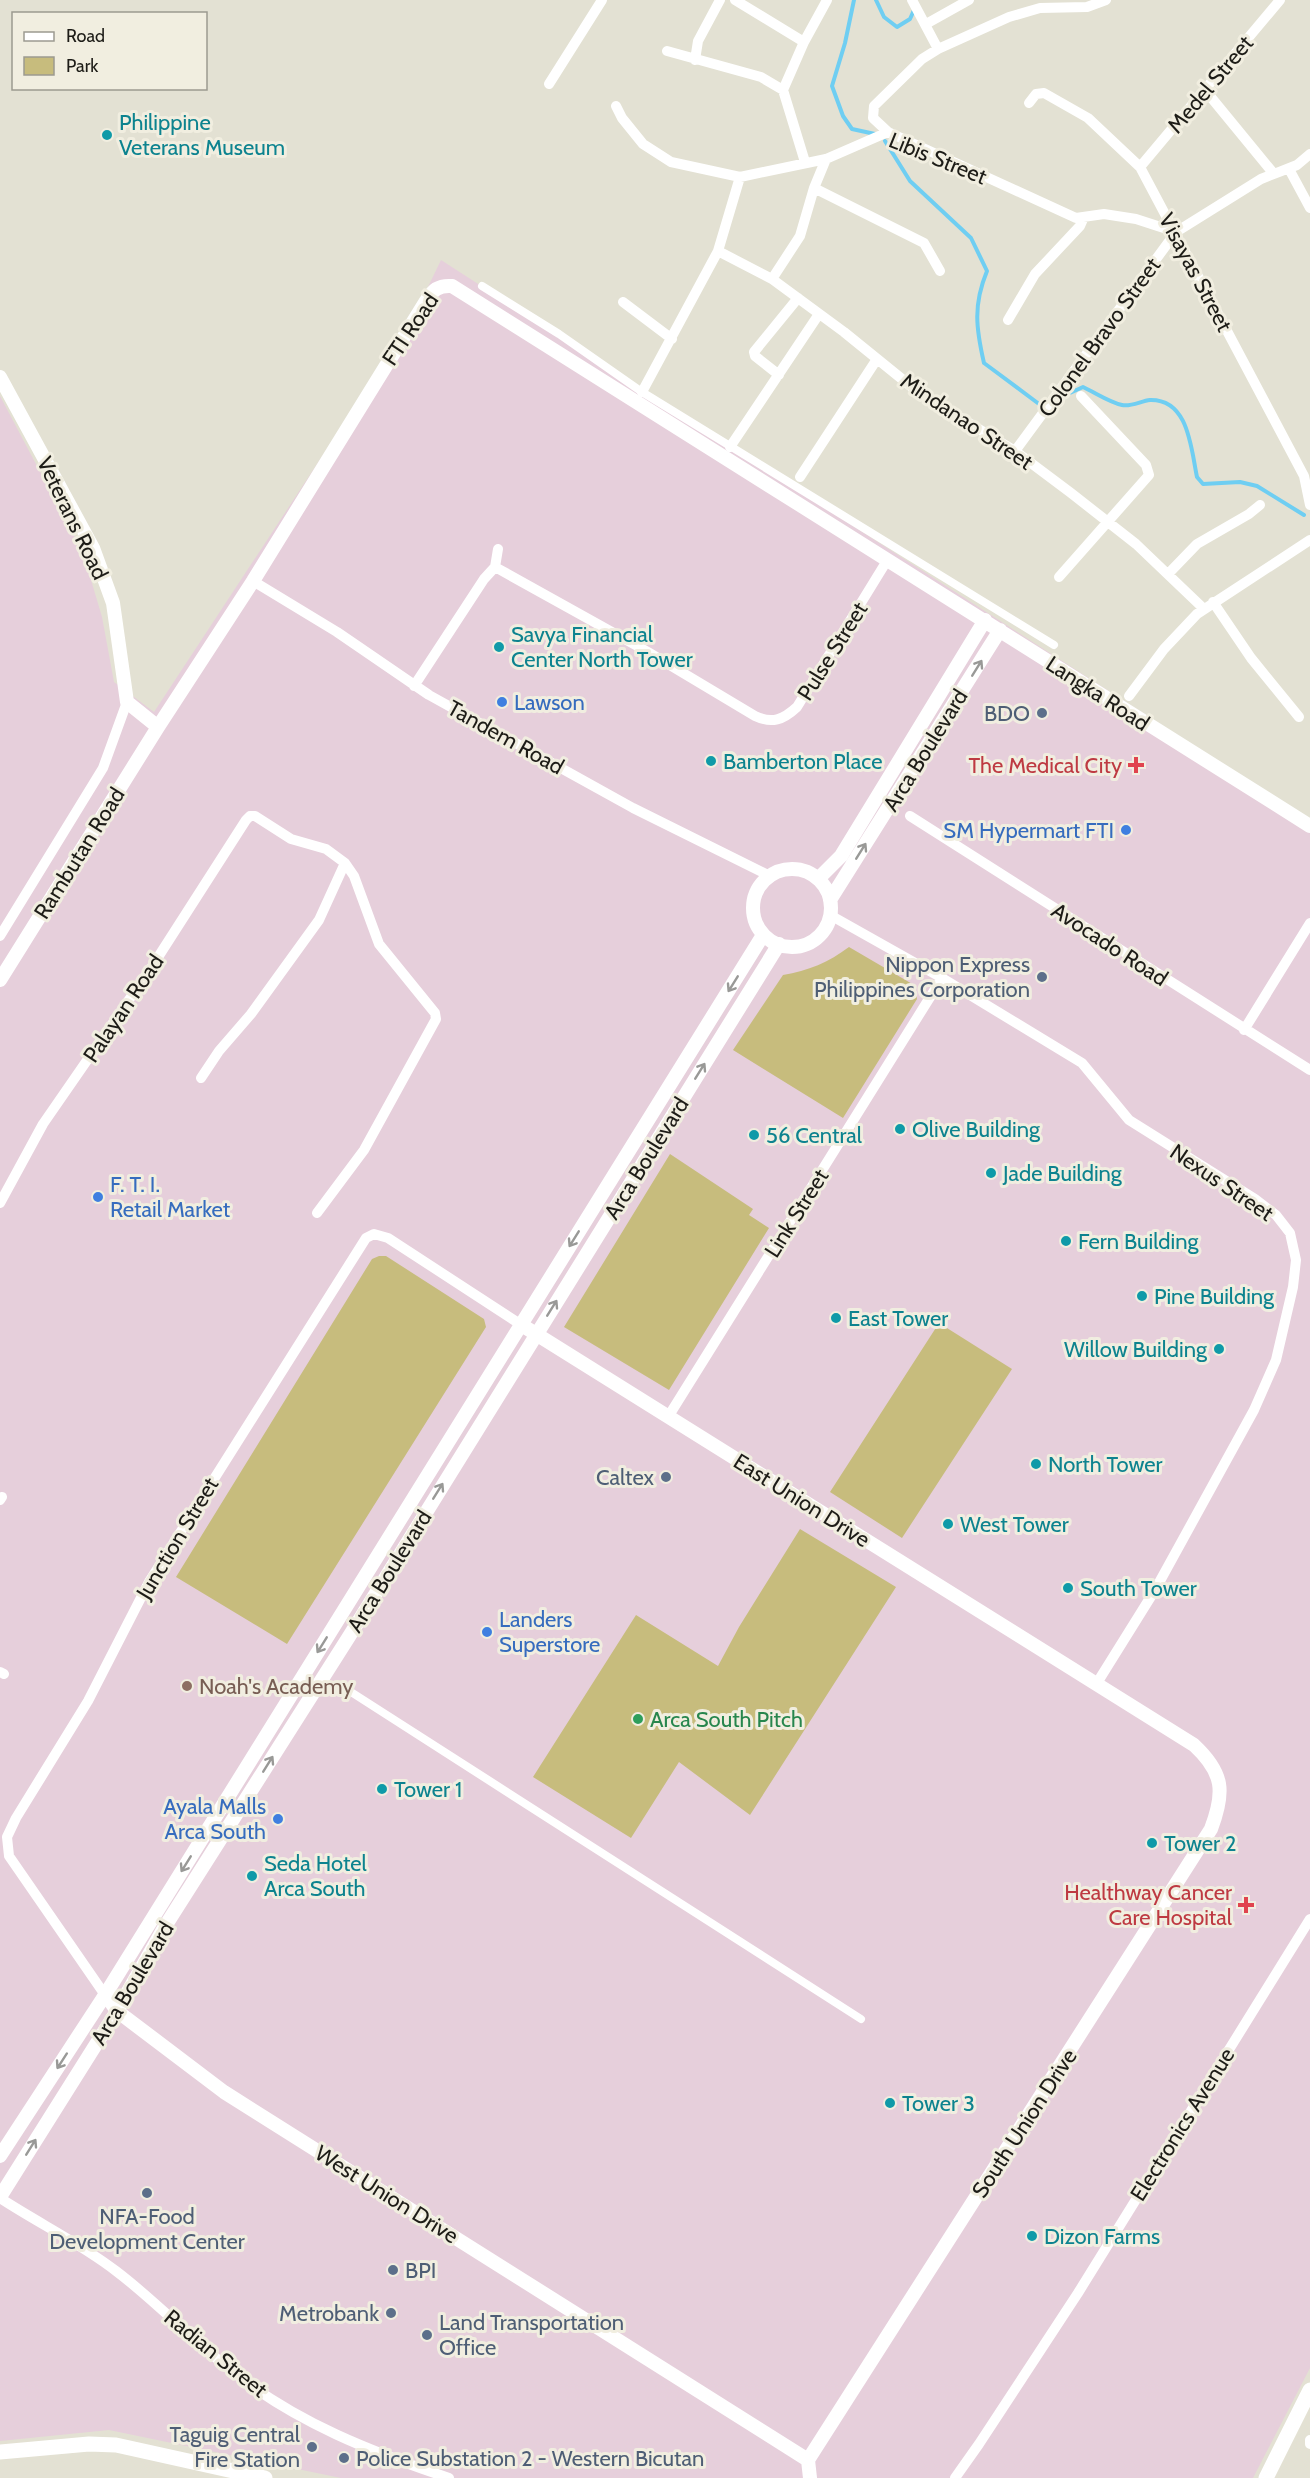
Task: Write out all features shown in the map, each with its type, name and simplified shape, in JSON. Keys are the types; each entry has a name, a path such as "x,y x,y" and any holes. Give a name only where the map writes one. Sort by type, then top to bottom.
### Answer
{"main road":[{"path":"1266,2478 1310,2390"},
{"path":"0,2452 89,2444 116,2445 265,2478"}],"street":[{"path":"549,84 602,0"},
{"path":"695,60 698,41 720,0"},
{"path":"735,0 804,42"},
{"path":"805,162 783,90 804,42 827,0"},
{"path":"912,0 938,49"},
{"path":"926,24 969,0"},
{"path":"888,132 873,118 874,106 922,59 938,49 1009,17 1040,8 1087,7 1106,0"},
{"name":"Medel Street","path":"1140,167 1280,0"},
{"path":"667,51 762,77 783,90"},
{"path":"1205,90 1274,174"},
{"name":"Visayas Street","path":"1029,103 1036,94 1044,93 1089,118 1140,167 1307,475 1310,505"},
{"name":"Libis Street","path":"616,106 622,118 644,144 671,162 740,177 826,159 888,132 1076,218 1104,214 1176,232"},
{"name":"Colonel Bravo Street","path":"1015,451 1176,232 1261,179 1297,165 1310,154"},
{"path":"772,279 800,236 814,188 826,159"},
{"path":"1289,169 1310,208"},
{"path":"642,392 718,251 740,177"},
{"path":"814,188 924,243 940,271"},
{"path":"1008,320 1035,274 1080,226 1084,217"},
{"name":"Mindanao Street","path":"718,251 772,279 918,392 1015,451 1107,520 1208,605 1299,717"},
{"name":"FTI Road","path":"158,726 253,581 426,301 437,287 445,285 452,286 888,559"},
{"path":"482,286 559,334 642,392 922,570 1054,645"},
{"path":"778,375 755,356 754,352 798,298"},
{"path":"623,302 672,339"},
{"path":"730,447 819,314"},
{"path":"800,477 877,359"},
{"name":"Veterans Road","path":"0,377 93,548 112,603 127,702 103,768 0,936"},
{"path":"1059,577 1149,474 1149,469 1081,396"},
{"path":"1169,573 1197,544 1249,514 1260,505"},
{"path":"1129,696 1164,650 1208,605 1310,540"},
{"path":"414,686 484,579 495,567 498,549"},
{"name":"Langka Road","path":"888,559 922,570 1000,630 1310,826"},
{"name":"Pulse Street","path":"495,567 648,652 755,716 764,720 776,721 786,717 797,708 888,559"},
{"name":"Tandem Road","path":"253,581 337,632 414,686 633,808 770,876"},
{"name":"Arca Boulevard","path":"818,879 841,856 985,620"},
{"name":"Arca Boulevard","path":"830,900 1000,630"},
{"path":"127,702 158,726"},
{"name":"Rambutan Road","path":"0,980 158,726"},
{"name":"Palayan Road","path":"0,1203 43,1124 153,965 250,816 255,816 291,839 326,849 345,863"},
{"name":"Avocado Road","path":"910,816 1310,1070"},
{"path":"201,1078 219,1051 251,1014 318,920 345,863 354,876 379,944 432,1009 436,1018 364,1149 317,1213"},
{"path":"800,870 818,879 830,900 830,915 822,932 808,943 789,946 779,944 764,934 757,926 753,906 759,886 779,871 800,870"},
{"name":"Nexus Street","path":"830,915 942,978 1082,1063 1134,1124 1255,1199 1276,1215 1290,1233 1296,1260 1293,1287 1276,1360 1254,1410 1155,1590 1097,1683"},
{"path":"1244,1030 1310,923"},
{"name":"Arca Boulevard","path":"0,2156 105,1995 764,934"},
{"name":"Arca Boulevard","path":"0,2197 117,2011 164,1928 350,1635 779,944"},
{"name":"Link Street","path":"668,1417 942,978"},
{"name":"East Union Drive","path":"374,1234 388,1238 535,1334 1194,1744 1208,1758 1219,1780"},
{"name":"Junction Street","path":"9,1856 7,1837 10,1828 88,1701 149,1582 359,1246 374,1234"},
{"path":"351,1692 861,2019"},
{"name":"South Union Drive","path":"808,2460 1211,1829 1220,1805 1219,1780"},
{"name":"West Union Drive","path":"9,1856 117,2011 224,2092 808,2460"},
{"name":"Electronics Avenue","path":"955,2478 986,2435 1078,2293 1310,1919"},
{"name":"Radian Street","path":"0,2197 114,2269 208,2352 260,2391 322,2429 379,2454 448,2478"},
{"path":"808,2460 810,2478"}],"shaded area":[{"path":"441,260 1310,821 1310,2368 1253,2478 341,2478 109,2430 0,2441 0,396 83,553 102,617 114,682 154,712 369,385 426,291"}],"green space":[{"path":"849,947 914,985 917,999 843,1118 733,1050 783,975 818,965"},
{"path":"670,1154 753,1209 749,1215 769,1228 669,1390 564,1327"},
{"path":"386,1256 484,1319 486,1327 287,1644 176,1577 372,1259"},
{"path":"939,1323 1012,1369 902,1538 830,1492"},
{"path":"800,1529 896,1587 750,1815 679,1762 631,1838 533,1777 636,1615 718,1666 739,1627"}],"waterway":[{"path":"854,0 845,43 832,86 843,116 852,129 875,134"},
{"path":"876,0 884,17 897,27 910,19 914,10"},
{"path":"885,141 910,181 971,238 987,271 977,317 984,363 1039,404 1047,403"},
{"path":"1059,398 1083,387 1122,405 1150,400 1163,402 1173,408 1186,428 1197,477 1203,484 1240,482 1257,486 1304,515"}],"place":[{"name":"Philippine Veterans Museum","path":"107,135"},
{"name":"Savya Financial Center North Tower","path":"499,647"},
{"name":"Lawson","path":"502,702"},
{"name":"BDO","path":"1042,713"},
{"name":"Bamberton Place","path":"711,761"},
{"name":"The Medical City","path":"1136,765"},
{"name":"SM Hypermart FTI","path":"1126,830"},
{"name":"Nippon Express Philippines Corporation","path":"1042,977"},
{"name":"Olive Building","path":"900,1129"},
{"name":"56 Central","path":"754,1135"},
{"name":"Jade Building","path":"991,1173"},
{"name":"F. T. I. Retail Market","path":"98,1197"},
{"name":"Fern Building","path":"1066,1241"},
{"name":"Pine Building","path":"1142,1296"},
{"name":"East Tower","path":"836,1318"},
{"name":"Willow Building","path":"1219,1349"},
{"name":"North Tower","path":"1036,1464"},
{"name":"Caltex","path":"666,1477"},
{"name":"West Tower","path":"948,1524"},
{"name":"South Tower","path":"1068,1588"},
{"name":"Landers Superstore","path":"487,1632"},
{"name":"Noah's Academy","path":"187,1686"},
{"name":"Arca South Pitch","path":"638,1719"},
{"name":"Tower 1","path":"382,1789"},
{"name":"Ayala Malls Arca South","path":"278,1819"},
{"name":"Tower 2","path":"1152,1843"},
{"name":"Seda Hotel Arca South","path":"252,1876"},
{"name":"Healthway Cancer Care Hospital","path":"1246,1905"},
{"name":"Tower 3","path":"890,2103"},
{"name":"NFA-Food Development Center","path":"147,2193"},
{"name":"Dizon Farms","path":"1032,2236"},
{"name":"BPI","path":"393,2270"},
{"name":"Metrobank","path":"391,2313"},
{"name":"Land Transportation Office","path":"427,2335"},
{"name":"Taguig Central Fire Station","path":"312,2447"},
{"name":"Police Substation 2 - Western Bicutan","path":"344,2458"}]}
